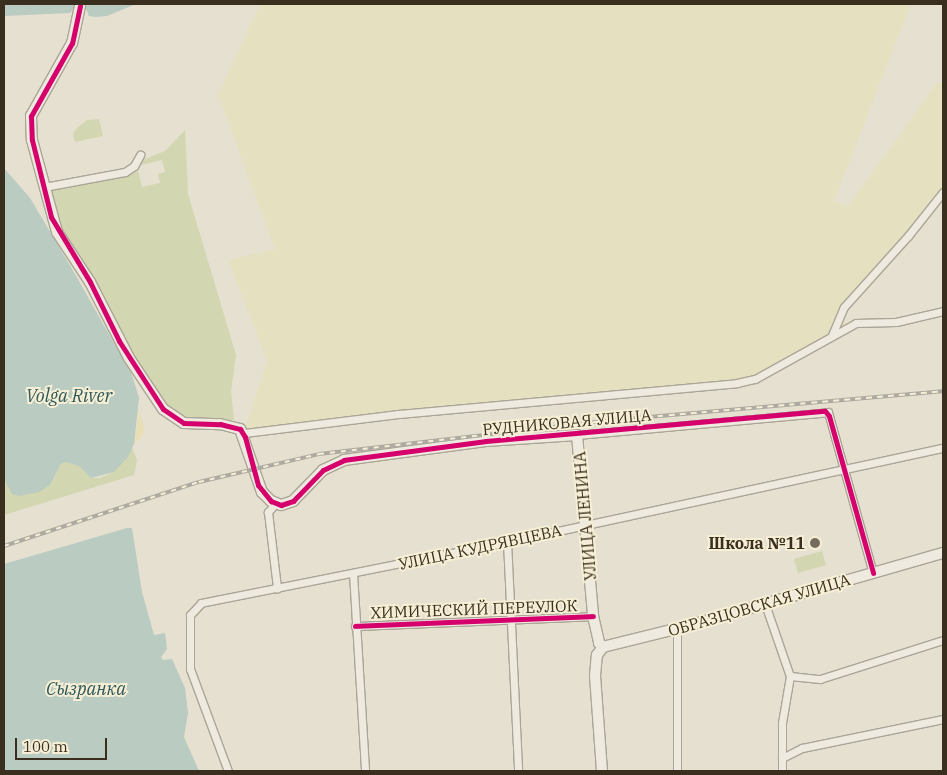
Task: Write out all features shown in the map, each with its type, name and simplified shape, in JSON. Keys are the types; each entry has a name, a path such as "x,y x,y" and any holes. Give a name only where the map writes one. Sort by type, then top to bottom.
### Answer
{"street":[{"path":"80,6 72,43 31,116 32,140 57,232 90,282 124,350 163,410 178,421 227,424 244,433 409,413 720,385 755,379 856,323 896,322 942,309"},
{"path":"44,187 125,172 134,166 140,155"},
{"path":"832,335 844,307 908,236 943,192"},
{"name":"РУДНИКОВАЯ УЛИЦА","path":"275,504 293,500 323,470 344,460 486,441 577,435 825,411 829,416 844,472"},
{"path":"244,433 262,492 275,504 268,512 277,588"},
{"name":"УЛИЦА ЛЕНИНА","path":"577,435 593,616 599,643 603,647"},
{"name":"УЛИЦА КУДРЯВЦЕВА","path":"228,771 190,669 188,644 193,609 201,604 844,472 943,448"},
{"path":"844,472 873,573"},
{"path":"507,542 518,771"},
{"name":"ОБРАЗЦОВСКАЯ УЛИЦА","path":"603,647 677,629 943,553"},
{"path":"353,573 365,771"},
{"path":"765,604 790,676 782,723 782,771"},
{"name":"ХИМИЧЕСКИЙ ПЕРЕУЛОК","path":"355,626 593,616"},
{"path":"677,629 677,771"},
{"path":"790,676 820,679 943,640"},
{"path":"602,771 595,676 597,655 603,647"},
{"path":"782,758 802,748 943,719"}],"shaded area":[{"path":"260,4 911,4 834,201 848,206 937,83 943,83 943,197 843,309 846,327 755,379 244,433 267,360 228,260 275,249 218,95"}],"green space":[{"path":"99,119 103,136 75,142 73,133 78,127 87,120"},
{"path":"185,130 188,194 236,355 231,391 234,420 185,419 172,413 139,366 91,274 58,227 50,190 138,171 142,187 160,183 158,174 165,172 162,160 137,166 140,161 165,151"},
{"path":"132,448 137,460 134,475 4,515 4,479 6,483 53,480 61,464 65,462 79,466 91,478 100,478 114,472"},
{"path":"822,551 826,565 798,573 794,559"}],"sand":[{"path":"139,410 144,428 143,435 134,444"}],"water":[{"path":"4,4 136,4 107,16 96,17 89,16 85,6 76,6 70,13 4,16"},
{"name":"Volga River","path":"4,168 30,198 75,274 132,375 139,398 134,444 128,457 114,472 91,478 79,466 65,462 61,464 50,485 39,492 19,496 12,494 4,479"},
{"name":"Сызранка","path":"132,528 142,592 154,635 165,633 167,649 161,657 163,660 172,659 185,688 188,713 184,737 199,771 4,771 4,564"}],"railway":[{"path":"4,546 199,482 319,454 614,420 943,391"}],"cycle path":[{"path":"80,6 72,43 31,116 32,140 51,217 90,282 119,341 163,409 184,423 220,424 240,429 245,437 258,485 271,501 281,505 293,501 323,470 344,460 486,441 825,411 829,416 873,573"},
{"path":"355,626 593,616"}],"place":[{"name":"Школа №11","path":"815,543"}]}
